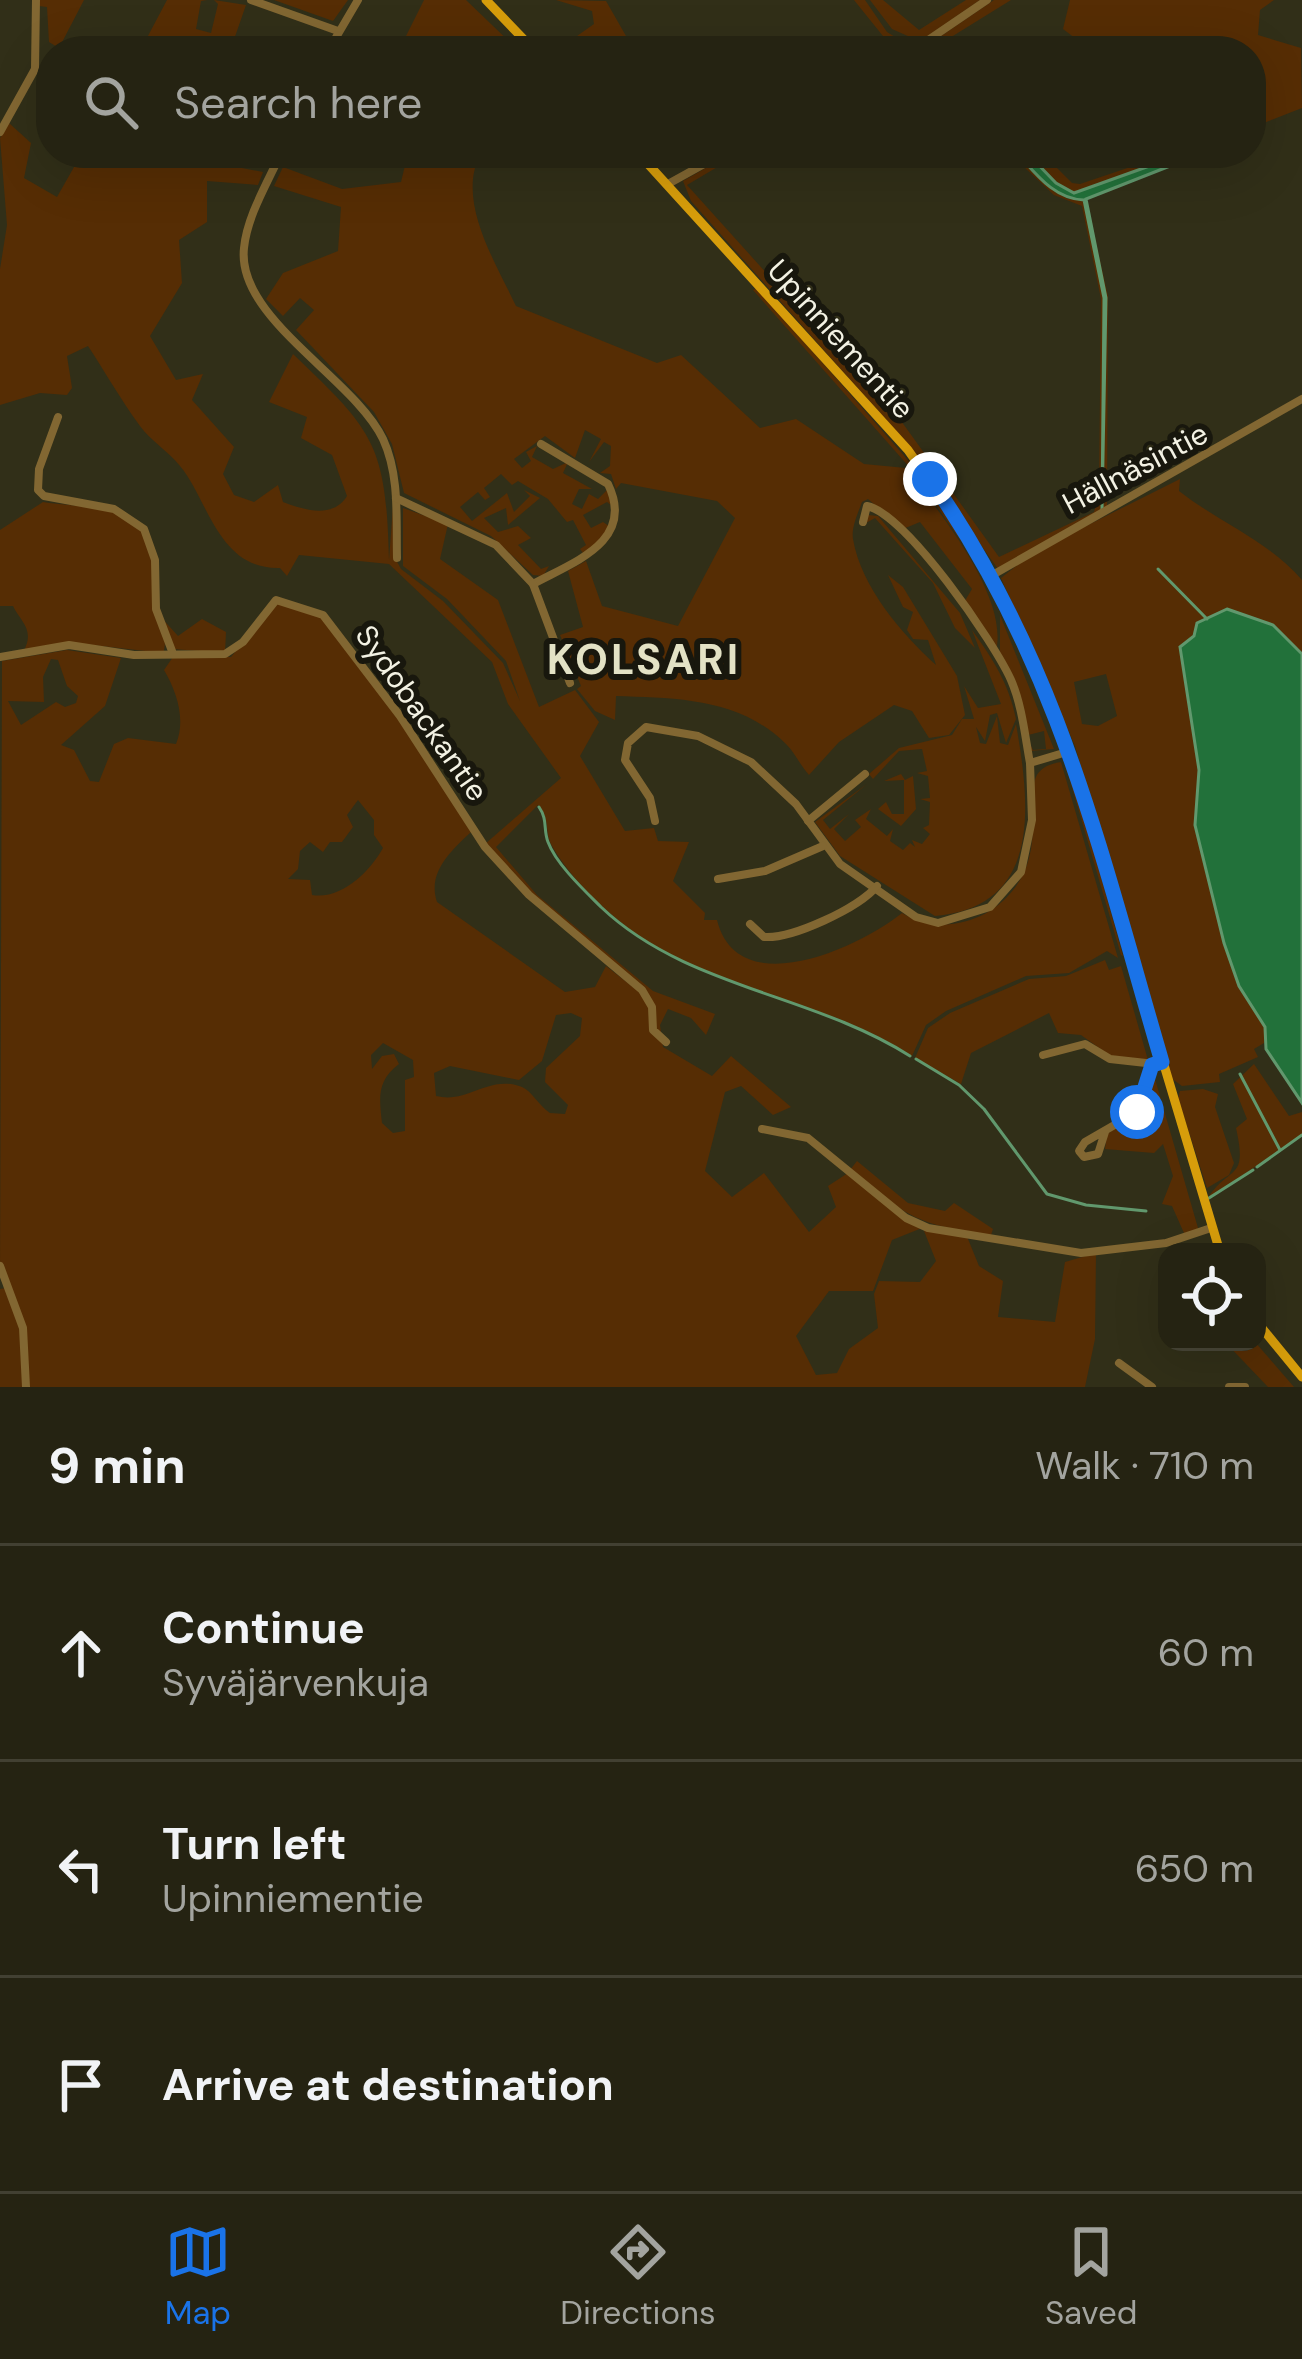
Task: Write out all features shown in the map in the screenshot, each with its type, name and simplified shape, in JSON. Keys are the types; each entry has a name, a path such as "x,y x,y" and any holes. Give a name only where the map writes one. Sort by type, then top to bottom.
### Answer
{"main road":[{"path":"489,2 521,36"},
{"name":"Upinniementie","path":"653,168 908,450 1034,658 1070,751 1157,1064 1217,1243"},
{"path":"1266,1333 1302,1377"}],"street":[{"path":"0,132 35,70 36,0"},
{"path":"251,0 338,31"},
{"path":"336,36 358,0"},
{"path":"934,36 987,0"},
{"path":"274,168 247,233 246,274 260,302 370,417 388,452 396,498 397,558"},
{"path":"668,184 697,168"},
{"name":"Hällnäsintie","path":"989,577 1302,399"},
{"path":"58,418 40,469 38,490 44,496 114,509 144,529 155,560 156,609 172,651"},
{"path":"533,584 592,553 610,535 615,515 608,484 541,444"},
{"path":"396,498 496,545 533,584 571,683"},
{"path":"656,821 650,798 625,760 635,731 671,729 732,752 768,775 846,870 928,922 967,918 994,903 1017,879 1028,856 1030,763 1018,699 1005,667 940,575 887,516 867,506 862,522"},
{"name":"Sydobackantie","path":"0,657 69,645 134,655 172,651 215,656 234,650 280,599 323,615 400,716 485,847 529,895 642,990 652,1007 652,1030 666,1042"},
{"path":"1030,763 1070,751"},
{"path":"808,820 865,774"},
{"path":"718,879 781,866 823,846"},
{"path":"750,924 764,937 786,936 852,907 877,886"},
{"path":"1043,1055 1085,1044 1115,1061 1157,1064 1137,1112 1105,1132"},
{"path":"762,1129 808,1138 906,1218 928,1228 1081,1253 1180,1240 1211,1228"},
{"path":"0,1266 23,1328 26,1387"},
{"path":"1119,1363 1152,1387"},
{"path":"1229,1387 1245,1387"}],"shaded area":[{"path":"39,0 84,0 65,36 49,36 47,7 39,6"},
{"path":"167,0 207,0 201,1 196,29 211,33 218,4 214,0 246,5 235,36 148,36"},
{"path":"274,0 348,0 333,21"},
{"path":"424,0 466,0 503,36 406,36"},
{"path":"556,0 606,1 626,36 577,36 594,24 592,11"},
{"path":"854,0 865,0 893,36 883,36"},
{"path":"870,0 883,0 919,30 966,0 980,0 928,36 908,36 892,29"},
{"path":"994,0 1011,0 953,36 941,36"},
{"path":"1070,0 1274,0 1260,10 1261,36 1072,36 1063,29"},
{"path":"1266,37 1301,48 1302,108 1266,122"},
{"path":"9,123 31,143 24,178 57,197 73,168 263,172 258,185 207,181 207,222 179,240 182,283 150,336 176,380 203,374 192,400 234,447 223,474 234,495 254,502 278,485 283,502 318,511 334,508 347,496 332,455 301,438 307,417 269,402 293,354 342,403 371,443 384,490 389,560 393,506 395,558 401,569 443,601 503,663 520,701 506,661 447,599 403,566 403,508 448,524 440,559 498,600 539,707 575,690 599,722 580,756 625,831 654,828 658,841 689,842 673,881 705,913 704,920 717,920 729,945 749,959 774,964 802,961 858,940 902,913 921,921 960,923 995,907 1010,894 1029,858 1035,778 1044,768 1061,762 1118,958 1107,951 1069,973 1026,976 946,1011 926,1025 912,1056 846,1022 708,972 642,938 570,872 552,846 538,805 496,847 537,895 653,991 715,1014 706,1035 691,1018 668,1009 660,1025 663,1047 712,1076 731,1056 791,1107 773,1115 741,1086 725,1092 705,1171 732,1197 764,1173 809,1232 836,1207 828,1186 848,1173 922,1228 892,1240 873,1291 829,1291 796,1336 816,1375 837,1373 849,1349 878,1328 874,1294 879,1281 920,1282 936,1261 924,1231 966,1234 979,1266 1003,1281 998,1317 1055,1322 1065,1262 1096,1253 1095,1339 1085,1387 0,1387 0,1289 6,1288 0,1273 2,661 67,650 121,658 105,706 61,745 74,750 90,781 99,782 114,744 128,738 176,744 179,706 164,670 175,654 231,657 272,605 281,602 320,616 400,721 472,831 438,872 437,902 565,992 595,987 606,966 638,991 541,904 485,844 561,778 508,704 492,662 389,564 299,555 287,576 280,568 242,558 217,530 180,466 140,426 88,346 67,356 72,388 67,395 40,393 0,405 0,269 7,225 0,138","holes":["51,659 58,660 67,686 78,696 76,703 65,707 56,702 21,725 8,701 44,702 43,677","358,800 374,820 374,835 383,848 354,882 334,893 312,895 310,880 288,879 298,869 300,851 310,842 323,852 330,842 342,842 353,827 347,815","571,1013 582,1018 580,1036 546,1068 545,1082 568,1105 565,1114 550,1113 526,1089 510,1084 459,1096 436,1096 434,1073 450,1066 519,1080 542,1061 556,1015","383,1043 413,1060 414,1077 405,1080 405,1131 393,1133 382,1123 383,1083 399,1064 394,1054 382,1056 372,1069 371,1055"]},
{"path":"283,168 342,189 401,182 404,168 475,168 475,211 516,306 657,363 681,355 760,428 796,419 864,464 906,468 968,555 992,605 997,629 996,651 963,604 972,589 920,522 903,529 868,499 862,502 853,539 874,592 897,624 936,665 928,640 913,639 907,630 913,612 903,607 888,575 903,587 957,676 965,715 949,735 929,738 912,711 894,705 839,742 809,775 768,729 728,709 684,700 616,696 615,720 595,711 577,689 581,686 560,635 583,627 568,571 586,561 602,606 678,626 735,518 717,501 621,483 616,489 611,474 600,473 610,466 611,446 604,442 589,462 601,439 585,430 575,458 545,436 514,459 522,468 531,461 526,452 537,446 532,457 553,469 568,462 563,473 592,489 579,489 572,504 582,509 589,494 598,499 607,490 611,505 607,502 583,515 591,528 603,522 609,526 602,540 583,553 580,549 586,545 573,520 567,522 548,499 518,481 512,485 501,474 484,488 490,497 485,500 478,492 460,507 472,521 507,493 514,512 530,496 524,490 540,498 508,525 506,508 484,518 498,532 518,526 531,538 518,545 541,569 549,566 543,576 533,575 491,536 404,493 392,444 374,412 296,330 314,310 300,298 283,316 266,299 283,273 338,251 341,207 274,186"},
{"path":"706,168 716,168 687,185 879,398 886,400 999,557 1094,512 1099,494 1101,299 1082,206 1054,195 1025,168 1032,168 1068,199 1083,199 1104,298 1102,509 1106,298 1086,199 1108,296 1107,506 1296,401 998,569 913,450 691,201 683,181"},
{"path":"1031,168 1042,168 1074,193 1144,168 1165,168 1086,199 1106,298 1102,510 1104,298 1084,200 1055,190"},
{"path":"1042,168 1057,168 1072,183 1080,184 1127,168 1146,168 1074,193"},
{"path":"757,288 914,467 988,580 911,469 753,290"},
{"path":"1180,479 1179,491 1274,554 1302,580 1302,655 1196,633 1180,647 1199,770 1195,825 1233,970 1265,1028 1264,1043 1254,1049 1258,1057 1219,1074 1220,1082 1182,1086 1171,1078 1075,746 1001,578 1034,552","holes":["1106,674 1117,716 1098,726 1082,724 1074,682"]},
{"path":"43,502 119,514 143,531 150,544 163,653 75,643 23,652 26,626 13,606 0,606 0,530"},
{"path":"868,515 878,516 960,613 975,648 955,628 933,583 875,518 866,523"},
{"path":"1227,609 1273,625 1302,654 1302,1103 1266,1049 1265,1027 1239,986 1195,825 1199,770 1180,647 1194,636 1197,623"},
{"path":"159,615 178,636 202,619 226,632 225,653 173,649"},
{"path":"1000,615 1054,749 1029,751 1028,740 1033,750 1046,749 1044,731 1028,735 1000,655"},
{"path":"972,630 999,672 1016,719 1006,743 997,713 990,715 985,741 976,727 980,743 986,744 997,716 1000,743 1008,745 1016,724 1025,818 1012,872 995,893 970,908 935,916 840,856 815,822 867,784 823,820 830,829 849,814 834,829 845,841 861,827 855,820 871,809 866,819 887,836 893,829 890,841 903,850 910,843 915,847 912,840 922,844 930,834 923,828 929,825 930,802 920,799 930,798 928,776 917,773 927,771 922,749 899,751 873,779 869,774 899,748 952,735 962,719 974,719 964,686 978,708 1001,704"},
{"path":"1064,760 1070,766 1123,956 1121,955"},
{"path":"901,774 905,780 913,776 916,809 901,826 878,809 886,802 892,814 904,814 904,780 884,781"},
{"path":"1105,960 1109,970 1121,966 1148,1060 1116,1060 1081,1035 1058,1033 1049,1013 971,1053 961,1084 915,1058 928,1028 950,1013 1029,979 1066,976"},
{"path":"1254,1064 1289,1116 1302,1112 1302,1135 1207,1199 1238,1165 1236,1128 1247,1119 1233,1084"},
{"path":"1153,1072 1198,1228 1191,1233 1184,1233 1172,1206 1162,1204 1173,1176 1163,1144 1154,1153 1105,1149 1107,1134 1137,1115"},
{"path":"1203,1089 1218,1094 1215,1107 1234,1163 1229,1175 1207,1188 1178,1098 1180,1091"},
{"path":"857,1161 908,1203 945,1211 954,1203 993,1229 991,1235 914,1216 850,1170"},
{"path":"1234,1351 1263,1351 1294,1387 1268,1387"}],"waterway":[{"path":"1158,569 1207,619"},
{"path":"539,807 557,859 601,907 635,934 672,956 833,1018 910,1056"},
{"path":"916,1059 959,1085 984,1109 1047,1194 1086,1205 1146,1211"},
{"path":"1240,1074 1280,1150"},
{"path":"1257,1167 1302,1135"},
{"path":"1209,1198 1253,1170"}],"district":[{"name":"KOLSARI","path":"644,659"}],"route":[{"path":"930,479 1020,630 1070,751 1162,1062 1152,1065 1137,1112"}]}
